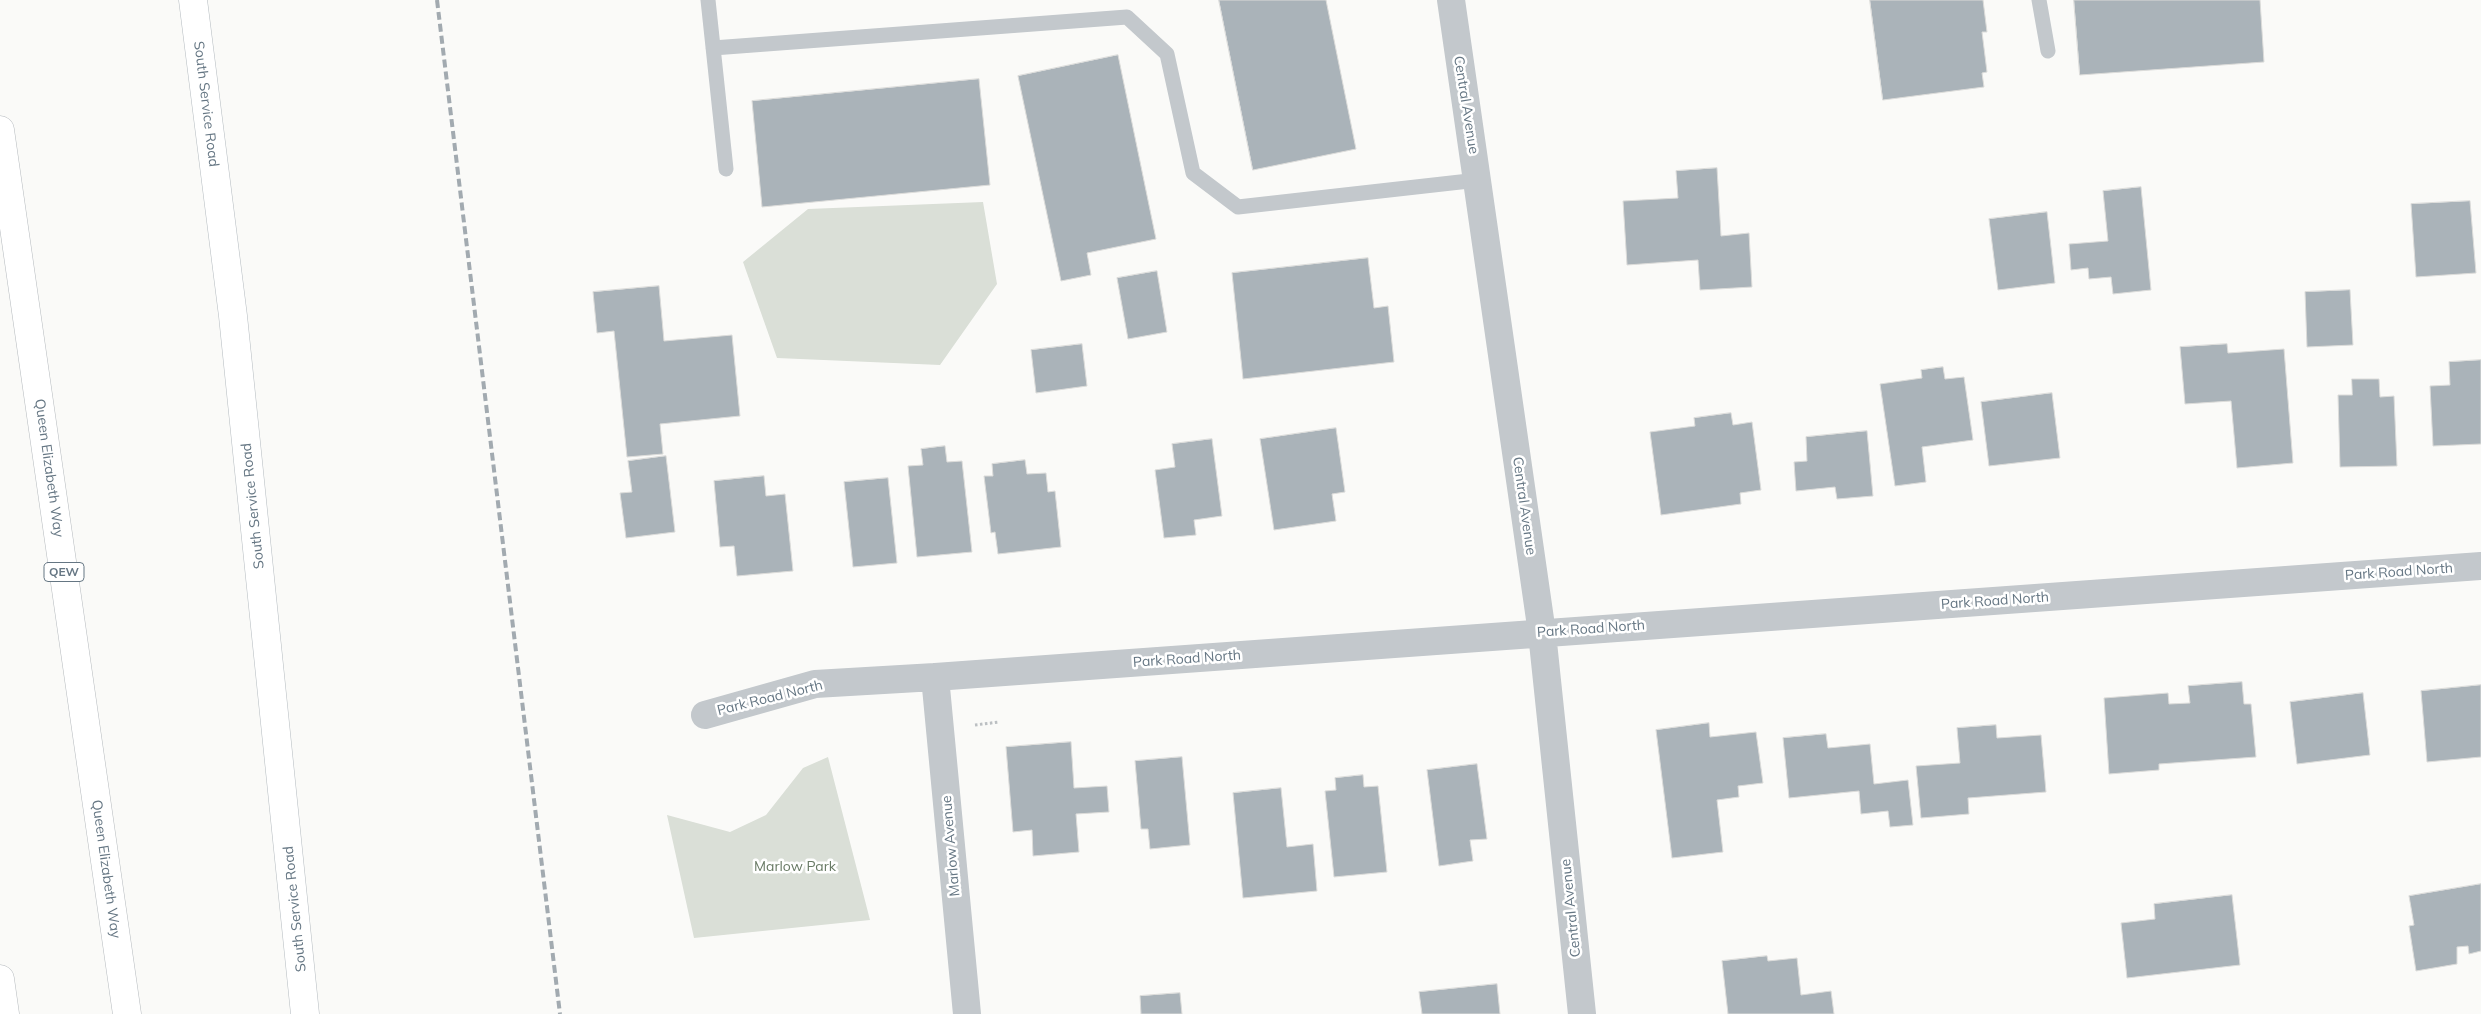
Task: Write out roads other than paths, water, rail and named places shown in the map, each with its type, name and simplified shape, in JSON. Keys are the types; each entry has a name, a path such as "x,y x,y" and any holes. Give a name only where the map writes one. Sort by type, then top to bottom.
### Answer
{"main road":[{"name":"South Service Road","path":"193,0 233,316 305,1014"},
{"name":"Queen Elizabeth Way","path":"0,130 127,1014"},
{"path":"0,979 5,1014"}],"street":[{"name":"Central Avenue","path":"1451,0 1542,633 1582,1014"},
{"name":"Park Road North","path":"705,715 815,684 935,678 2481,566"},
{"name":"Marlow Avenue","path":"935,678 968,1014"}],"lane":[{"path":"708,0 726,169"},
{"path":"2039,0 2048,51"},
{"path":"713,48 1127,18 1167,54 1193,173 1238,207 1478,180"}],"railway":[{"path":"437,0 560,1014"}],"park label":[{"name":"Marlow Park","path":"795,867"}]}
